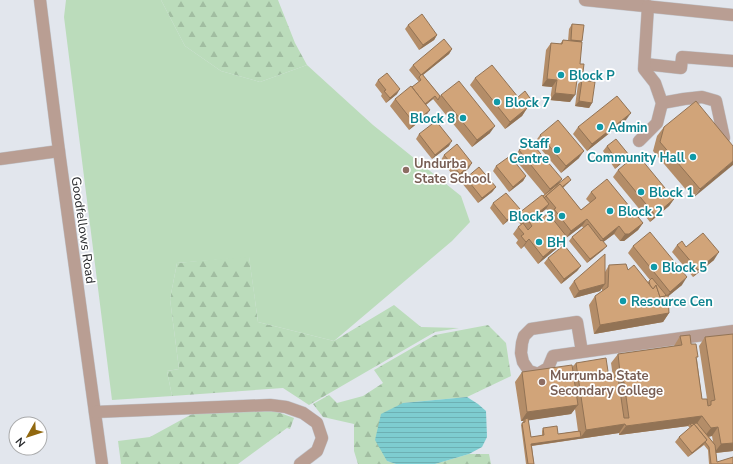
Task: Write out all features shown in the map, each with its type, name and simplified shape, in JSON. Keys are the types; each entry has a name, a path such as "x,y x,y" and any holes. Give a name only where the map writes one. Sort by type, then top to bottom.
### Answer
{"street":[{"name":"Goodfellows Road","path":"40,0 102,464"},
{"path":"585,0 733,15"},
{"path":"639,141 657,122 662,103 655,83 644,69 648,6"},
{"path":"645,64 681,68 682,57 733,61"},
{"path":"662,103 702,97 716,101 724,138"},
{"path":"0,159 59,151"},
{"path":"582,352 578,322 531,329 524,336 522,343 524,362 529,371 538,374 548,368 554,356 733,331"},
{"path":"95,412 270,405 286,408 303,413 317,424 322,438 317,451 300,464"}],"green space":[{"path":"66,0 161,0 185,46 221,71 260,82 307,65 373,125 461,196 470,222 452,241 334,341 258,322 249,257 177,263 170,299 179,369 167,371 172,396 112,400 64,17"},
{"path":"161,0 278,0 295,43 307,65 260,82 221,71 185,46"},
{"path":"249,256 258,322 334,341 394,305 421,327 459,328 435,332 309,405 283,388 172,396 167,371 179,369 170,299 177,263"},
{"path":"488,325 506,343 511,376 467,397 403,403 387,461 396,464 358,464 354,451 354,424 323,417 313,404 329,395 337,403 363,396 383,383 374,370 435,335"},
{"path":"272,410 294,418 290,429 287,428 238,464 121,464 118,441 150,437 192,414"},
{"path":"469,454 489,454 491,464 435,464"}],"water":[{"path":"467,397 486,411 487,437 482,447 469,454 435,464 396,464 387,461 375,440 381,414 403,403"}],"building":[{"path":"422,14 437,35 423,45 408,25"},
{"path":"572,24 584,25 582,41 571,40"},
{"path":"444,39 452,49 421,75 413,65"},
{"name":"Block P","path":"563,40 582,42 580,64 584,64 583,72 578,72 575,95 555,93 557,80 547,79 551,43 562,44"},
{"name":"Block 7","path":"492,65 518,97 525,91 532,101 526,106 527,108 510,122 475,78"},
{"path":"387,73 400,89 390,98 378,80"},
{"path":"422,74 440,96 438,100 435,96 425,104 412,87 421,80 419,77"},
{"path":"582,80 595,82 592,103 579,101"},
{"name":"Block 8","path":"459,81 495,126 477,140 441,95"},
{"path":"411,86 430,110 414,123 395,99"},
{"name":"Admin","path":"617,96 631,113 592,144 578,127"},
{"name":"Community Hall","path":"696,101 733,146 733,161 700,189 660,142 664,127"},
{"name":"Staff Centre","path":"558,120 584,151 566,166 540,135"},
{"path":"436,121 452,141 435,155 419,134"},
{"path":"616,139 629,155 619,164 607,146"},
{"path":"530,141 562,179 550,189 519,150"},
{"path":"457,144 472,163 460,174 444,155"},
{"name":"Block 1","path":"637,154 674,199 655,215 618,170"},
{"path":"510,156 526,176 513,187 496,166"},
{"path":"479,167 496,187 482,198 466,178"},
{"path":"568,176 571,180 562,187 560,184 544,198 543,196"},
{"path":"607,179 643,223 629,234 625,234 619,226 603,239 587,219 571,231 546,196 560,184 581,210 596,198 591,192"},
{"path":"506,193 520,209 507,220 493,203"},
{"path":"542,195 549,204 528,220 527,223 519,213"},
{"name":"BH","path":"548,213 567,237 543,257 529,239 526,242 521,236 524,234 518,227 523,223 528,230 532,226 528,220 533,217 537,223"},
{"path":"588,224 601,241 602,240 607,246 590,259 572,237"},
{"path":"650,232 687,277 670,292 633,246"},
{"path":"703,233 719,252 698,270 677,245 682,241 686,247"},
{"path":"564,245 581,266 564,279 548,258"},
{"path":"605,254 605,284 579,291 574,281"},
{"name":"Resource Cen","path":"626,264 628,270 634,265 653,289 656,285 660,297 668,295 669,313 600,325 595,296 608,287 609,265"},
{"path":"652,278 666,295 665,296 660,297 656,285 653,289 650,285 649,281"},
{"path":"733,334 733,443 721,444 718,427 711,428 702,416 626,426 625,424 586,430 576,363 606,358 609,378 618,377 624,418 629,418 624,382 621,382 618,354 682,345 680,336 690,335 691,344 696,344 698,357 696,357 702,399 707,399 708,406 711,405 711,401 715,400 705,337"},
{"path":"572,365 578,405 527,412 522,372"},
{"path":"528,418 531,437 544,435 543,428 557,426 558,434 580,431 581,437 531,444 534,464 528,464 522,423"},
{"path":"697,423 715,445 717,462 733,457 733,464 711,464 709,447 705,442 707,440 694,424 692,426 690,424"},
{"path":"694,424 707,440 692,453 679,437"}],"place":[{"name":"Block P","path":"561,75"},
{"name":"Block 7","path":"497,102"},
{"name":"Block 8","path":"463,118"},
{"name":"Admin","path":"600,127"},
{"name":"Staff Centre","path":"557,150"},
{"name":"Community Hall","path":"693,157"},
{"name":"Undurba State School","path":"406,170"},
{"name":"Block 1","path":"641,192"},
{"name":"Block 2","path":"610,211"},
{"name":"Block 3","path":"562,216"},
{"name":"BH","path":"539,242"},
{"name":"Block 5","path":"654,267"},
{"name":"Resource Cen","path":"623,301"},
{"name":"Murrumba State Secondary College","path":"542,382"}]}
